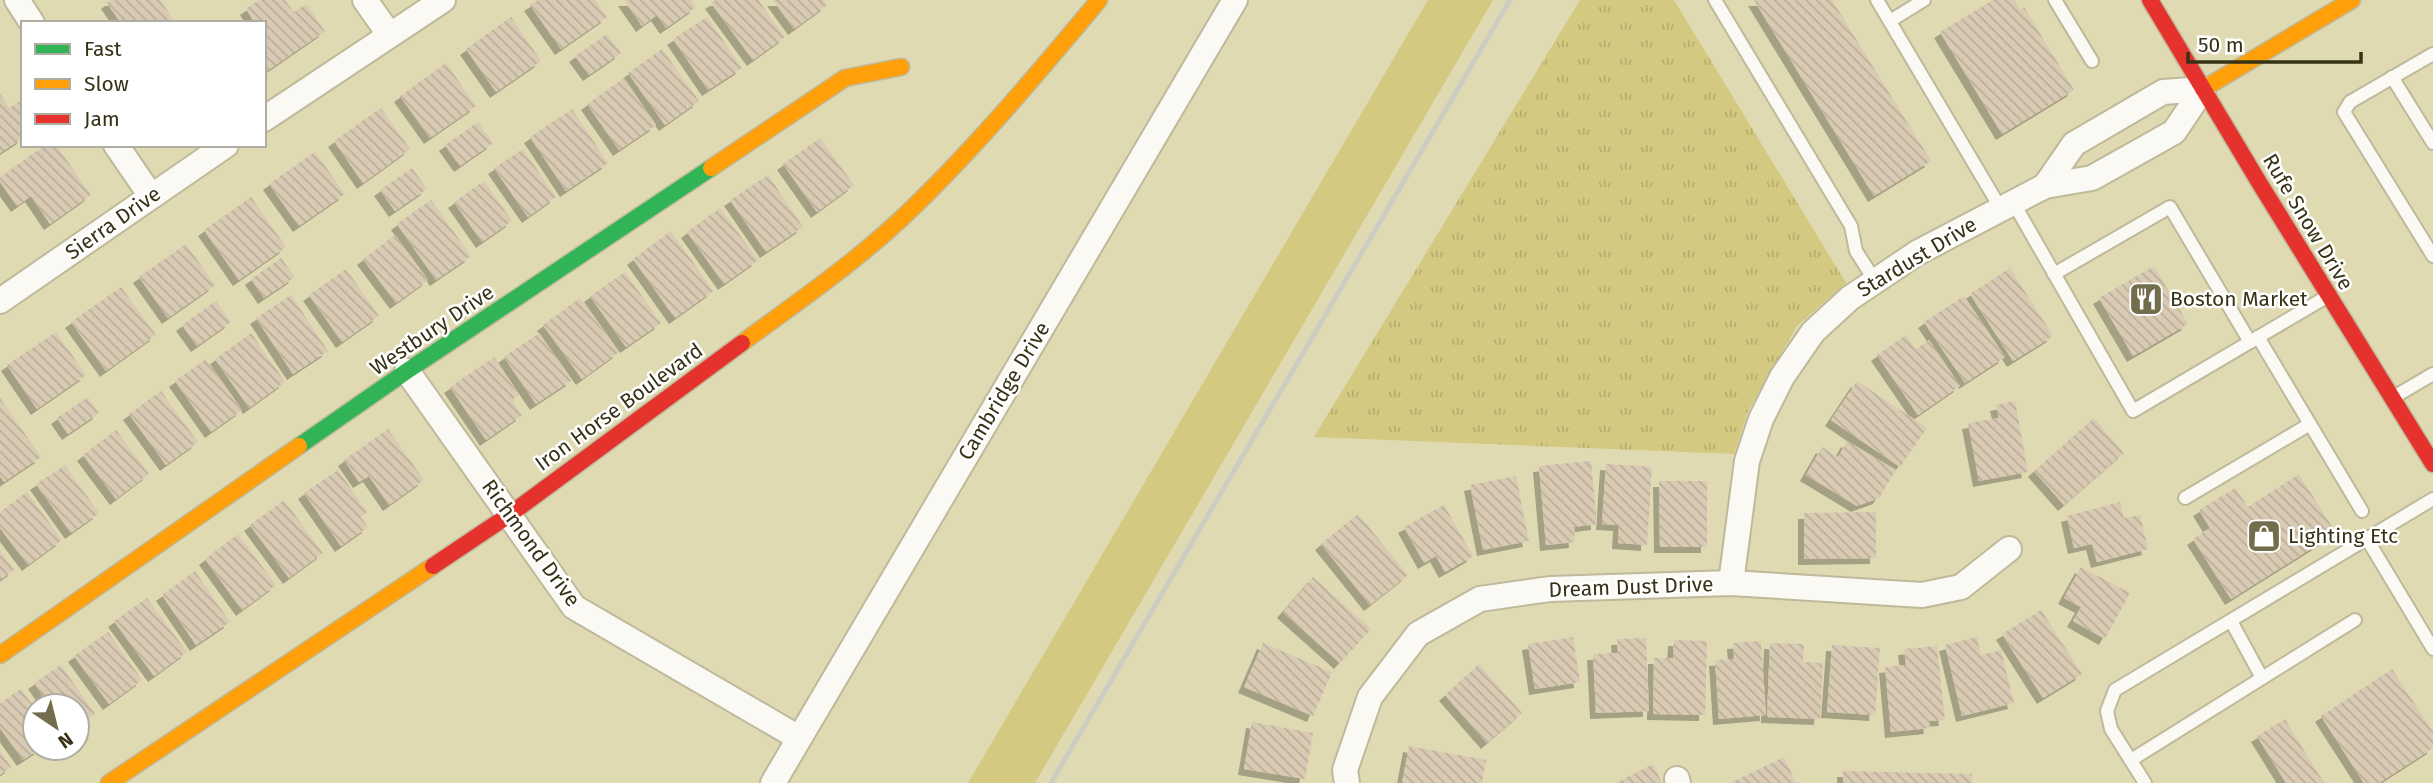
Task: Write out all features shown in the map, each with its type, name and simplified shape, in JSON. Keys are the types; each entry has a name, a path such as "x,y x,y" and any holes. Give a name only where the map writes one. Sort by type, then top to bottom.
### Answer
{"street":[{"path":"17,0 31,21"},
{"path":"365,0 389,34"},
{"path":"266,118 443,0"},
{"name":"Iron Horse Boulevard","path":"109,783 509,515 837,273 902,218 1012,103 1099,0"},
{"name":"Cambridge Drive","path":"773,783 1235,0"},
{"name":"Rufe Snow Drive","path":"2150,0 2433,464"},
{"path":"2203,89 2352,0"},
{"name":"Westbury Drive","path":"0,655 407,371 845,78 901,67"},
{"name":"Stardust Drive","path":"1731,583 1747,461 1761,419 1782,377 1813,332 1850,298 1916,253 2045,186 2092,178 2174,132 2203,89"},
{"name":"Stardust Drive","path":"2045,186 2074,144 2163,92 2203,89"},
{"path":"117,147 151,196"},
{"name":"Sierra Drive","path":"0,301 223,147"},
{"name":"Richmond Drive","path":"407,371 574,607 799,738"},
{"name":"Dream Dust Drive","path":"1346,783 1345,770 1370,697 1418,634 1480,599 1550,589 1731,583 1922,595 1961,587 2009,549"}],"lane":[{"path":"1715,0 1852,226 1856,251 1875,281"},
{"path":"1877,0 2007,206 2054,274 2133,411 2328,295"},
{"path":"1890,21 1924,0"},
{"path":"2055,0 2092,61"},
{"path":"2433,54 2350,102 2344,112 2433,256"},
{"path":"2392,77 2433,143"},
{"path":"2054,274 2170,207 2310,424 2362,511"},
{"path":"2391,399 2433,373"},
{"path":"2185,498 2310,424"},
{"path":"2145,783 2111,729 2106,710 2115,691 2433,499"},
{"path":"2367,539 2433,649"},
{"path":"2131,760 2355,620"},
{"path":"2231,621 2262,678"}],"green space":[{"path":"1428,0 1493,0 1035,783 968,783"},
{"path":"1580,0 1674,0 1846,283 1797,326 1748,411 1734,454 1314,437"}],"building":[{"path":"111,0 160,0 175,21 120,21 107,3"},
{"path":"259,0 285,0 294,12 306,4 325,31 267,71 266,21 254,21 246,9"},
{"path":"538,0 595,0 607,17 561,49 530,5"},
{"path":"624,0 691,0 696,7 666,28 657,15 642,26"},
{"path":"716,0 758,0 785,37 753,60 711,3"},
{"path":"773,0 823,0 827,5 794,29"},
{"path":"1754,0 1832,0 1931,161 1874,196"},
{"path":"1993,0 2015,0 2021,10 2024,7 2074,90 2002,134 1940,32"},
{"path":"511,17 541,61 496,92 466,49"},
{"path":"707,17 742,68 708,90 673,39"},
{"path":"607,34 621,53 589,75 575,56"},
{"path":"662,49 699,101 665,125 628,73"},
{"path":"446,63 476,106 430,138 400,96"},
{"path":"624,78 656,125 619,150 587,104"},
{"path":"0,94 9,108 21,100 21,139 0,153"},
{"path":"381,108 410,149 363,183 334,141"},
{"path":"572,109 608,163 566,191 530,137"},
{"path":"478,122 493,143 460,166 445,145"},
{"path":"820,138 854,185 817,212 783,164"},
{"path":"42,147 57,147 91,195 50,224 31,196 17,206 0,182 0,177"},
{"path":"523,149 556,197 528,217 494,168"},
{"path":"315,152 345,194 299,226 269,184"},
{"path":"412,168 427,189 395,211 380,190"},
{"path":"768,175 803,227 766,252 730,200"},
{"path":"484,181 512,221 482,242 454,202"},
{"path":"251,197 286,247 239,280 204,230"},
{"path":"431,200 471,256 436,280 397,224"},
{"path":"720,208 758,260 724,284 687,232"},
{"path":"671,231 713,291 675,318 633,259"},
{"path":"395,235 428,280 396,303 363,259"},
{"path":"186,244 215,285 168,318 139,277"},
{"path":"281,258 295,277 264,298 251,279"},
{"path":"2154,266 2188,324 2133,356 2099,298"},
{"path":"2010,268 2053,336 2013,361 1970,294"},
{"path":"346,269 379,316 342,342 309,295"},
{"path":"625,272 661,323 626,347 590,296"},
{"path":"121,287 156,335 106,371 71,322"},
{"path":"291,295 328,351 293,374 256,318"},
{"path":"1964,296 2005,357 1965,383 1924,322"},
{"path":"580,298 619,352 582,379 543,325"},
{"path":"216,301 231,322 197,346 182,325"},
{"path":"56,332 86,375 37,409 7,365"},
{"path":"251,333 285,382 249,408 215,359"},
{"path":"539,333 572,380 536,404 504,357"},
{"path":"1906,335 1916,349 1929,340 1960,386 1918,415 1877,355"},
{"path":"494,357 519,395 512,400 522,415 486,440 450,387"},
{"path":"206,359 242,410 211,432 175,381"},
{"path":"1857,381 1927,428 1900,467 1831,420"},
{"path":"161,391 198,442 166,465 129,414"},
{"path":"88,397 99,413 68,434 57,418"},
{"path":"0,398 41,457 4,482 0,476"},
{"path":"2015,401 2028,472 1979,481 1968,423 1999,418 1996,405"},
{"path":"2094,418 2124,453 2064,505 2034,471"},
{"path":"388,429 424,480 389,505 369,476 359,482 344,460"},
{"path":"116,430 149,474 116,499 83,455"},
{"path":"1847,441 1896,470 1879,498 1857,506 1806,475 1822,447 1838,457"},
{"path":"1591,461 1597,524 1574,527 1575,542 1546,545 1539,466"},
{"path":"1606,464 1652,467 1647,545 1618,543 1619,525 1602,524"},
{"path":"65,465 99,513 71,533 36,484"},
{"path":"338,470 367,512 361,517 368,527 341,546 304,493"},
{"name":"Lighting Etc","path":"2299,474 2336,533 2231,599 2193,539 2210,528 2199,510 2235,488 2248,507"},
{"path":"1516,476 1529,541 1483,550 1470,485"},
{"path":"1659,481 1707,481 1707,547 1660,547"},
{"path":"27,492 62,540 28,565 0,528 0,512"},
{"path":"284,500 323,553 289,578 250,525"},
{"path":"2120,502 2124,518 2140,515 2148,549 2097,562 2092,544 2074,548 2067,516"},
{"path":"1444,505 1473,556 1445,572 1436,556 1424,563 1404,527"},
{"path":"1876,512 1876,558 1804,559 1804,513"},
{"path":"1358,514 1408,575 1370,605 1321,544"},
{"path":"238,534 276,585 242,610 205,559"},
{"path":"0,550 14,570 0,580"},
{"path":"2081,567 2130,593 2105,639 2073,621 2081,607 2064,598"},
{"path":"195,571 230,622 196,645 162,595"},
{"path":"1313,577 1371,629 1340,663 1283,612"},
{"path":"147,598 187,652 154,676 114,621"},
{"path":"2041,610 2082,674 2043,698 2002,634"},
{"path":"108,632 142,680 109,704 74,656"},
{"path":"1573,637 1580,682 1535,689 1528,644"},
{"path":"1977,637 1981,655 2001,650 2014,703 1962,716 1945,645"},
{"path":"1646,638 1649,711 1596,713 1593,654 1618,653 1617,639"},
{"path":"1674,640 1707,641 1705,715 1653,714 1654,658 1673,658"},
{"path":"1761,641 1766,715 1719,719 1715,660 1734,659 1733,643"},
{"path":"1263,643 1332,672 1313,716 1244,687"},
{"path":"1770,643 1804,644 1803,662 1823,663 1820,719 1767,717"},
{"path":"1832,645 1880,648 1875,715 1827,712"},
{"path":"1937,646 1945,720 1929,721 1930,728 1891,732 1885,667 1906,665 1904,649"},
{"path":"1479,664 1522,713 1487,743 1445,695"},
{"path":"61,665 80,692 40,692 34,683"},
{"path":"2392,669 2433,732 2433,748 2379,783 2364,783 2321,716"},
{"path":"21,689 23,692 21,692 21,757 0,728 0,703"},
{"path":"2285,719 2324,783 2286,783 2257,736"},
{"path":"1252,722 1313,733 1305,779 1244,769"},
{"path":"1409,746 1486,760 1482,783 1402,783"},
{"path":"0,751 11,767 0,775"},
{"path":"1784,757 1796,783 1730,783"},
{"path":"1653,764 1662,783 1616,783"},
{"path":"1843,771 1972,774 1972,783 1843,783"}],"railway":[{"path":"1051,783 1510,0"}],"traffic: fast":[{"path":"299,446 711,168"}],"traffic: slow":[{"path":"742,343 844,267 902,218 979,139 1099,0"},
{"path":"2203,89 2352,0"},
{"path":"711,168 845,78 901,67"},
{"path":"0,655 299,446"},
{"path":"109,783 433,566"}],"traffic: jam":[{"path":"2150,0 2433,464"},
{"path":"433,566 509,515 742,343"}],"place":[{"name":"Boston Market","path":"2146,299"},
{"name":"Lighting Etc","path":"2264,536"}]}
